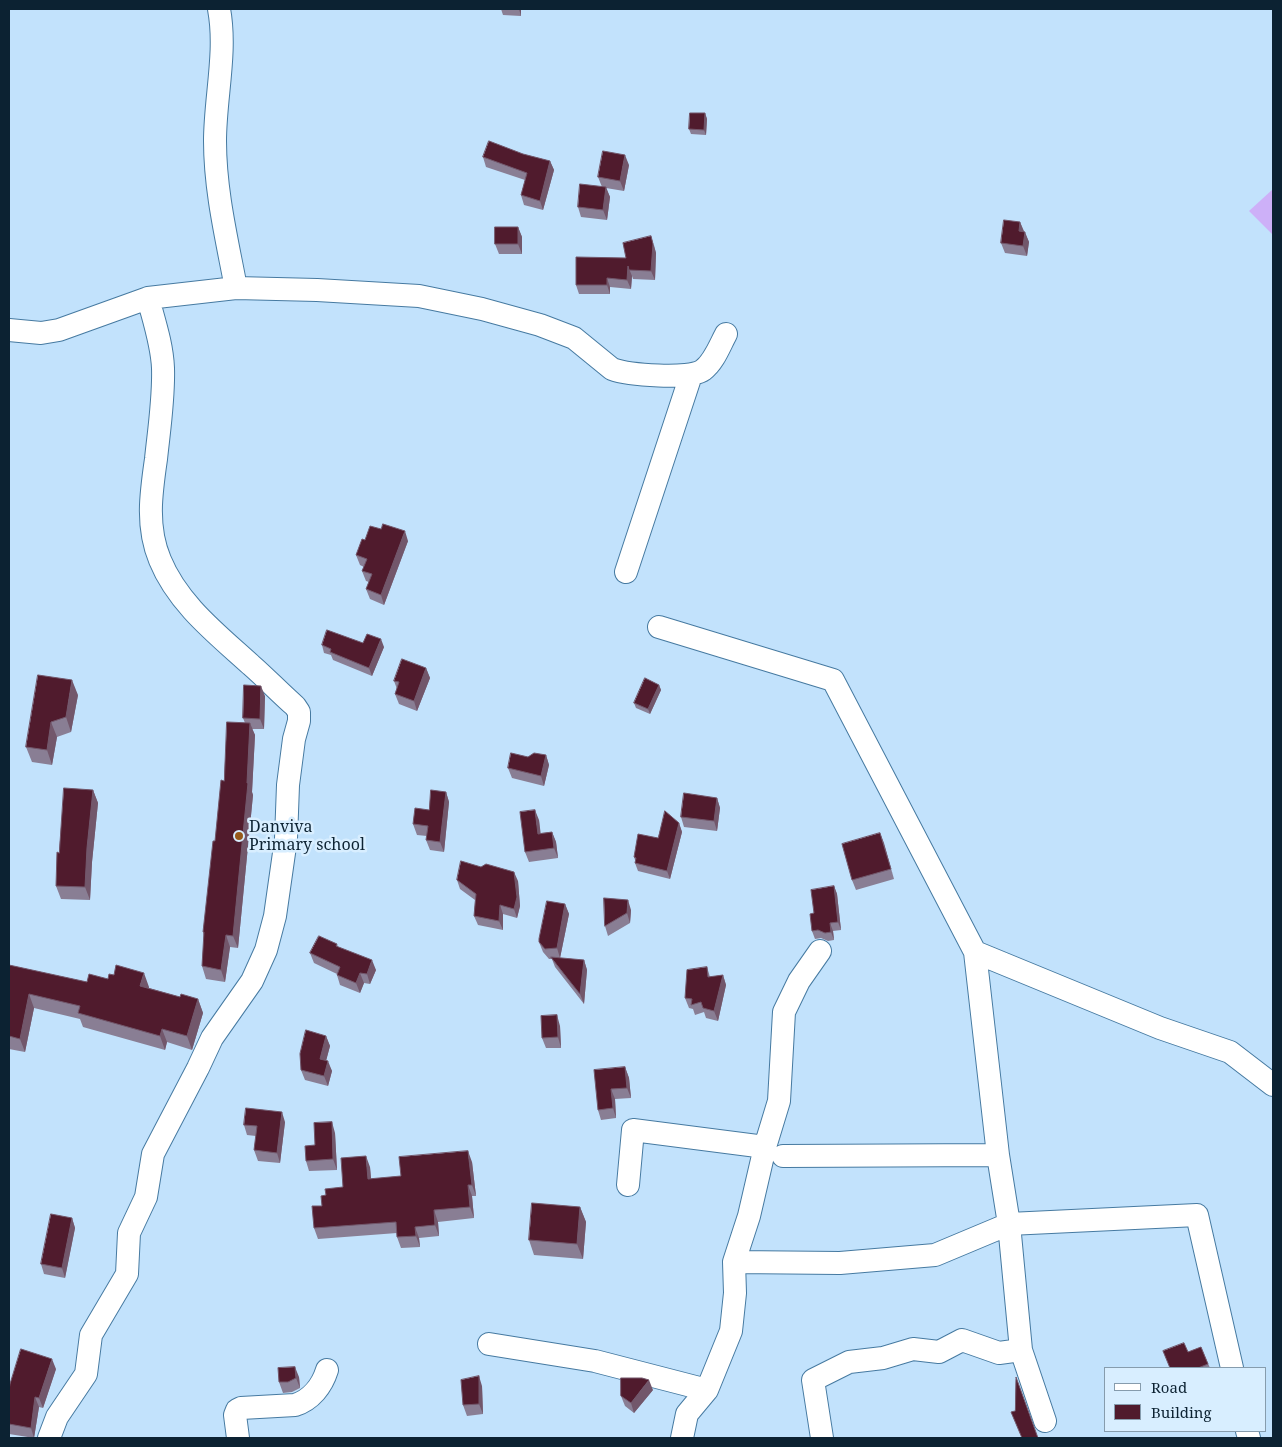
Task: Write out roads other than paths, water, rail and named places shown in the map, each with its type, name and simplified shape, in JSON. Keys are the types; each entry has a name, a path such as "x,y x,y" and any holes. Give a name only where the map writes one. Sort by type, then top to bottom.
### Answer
{"street":[{"path":"219,9 222,35 215,140 216,165 236,288"},
{"path":"9,330 42,333 59,330 148,298 236,288 326,290 419,296 448,301 540,325 574,338 619,372 691,375 703,370 708,365 726,334"},
{"path":"41,1438 84,1378 92,1335 127,1274 130,1234 146,1197 153,1154 212,1038 252,981 266,950 275,916 282,875 286,839 288,785 294,739 299,721 299,712 295,706 196,614 165,572 159,558 153,536 150,500 156,457 163,370 160,342 148,298"},
{"path":"626,572 691,375"},
{"path":"659,627 833,680 975,952 998,1155 1009,1224 1021,1350 1045,1421"},
{"path":"682,1438 688,1414 708,1390 731,1331 735,1293 734,1262 774,1151 784,1012 799,981 820,951"},
{"path":"975,952 1160,1028 1230,1052 1273,1085"},
{"path":"628,1185 634,1130 774,1151 998,1155"},
{"path":"734,1262 840,1263 935,1255 1009,1224 1197,1215 1232,1367"},
{"path":"822,1438 814,1380 849,1362 883,1358 913,1349 938,1352 962,1340 999,1353 1021,1350"},
{"path":"489,1344 594,1360 708,1390"},
{"path":"238,1438 235,1415 237,1410 241,1408 295,1405 304,1402 310,1398 324,1380 327,1370"},
{"path":"49,1438 57,1418"}],"place":[{"name":"Danviva Primary school","path":"239,836"}]}
